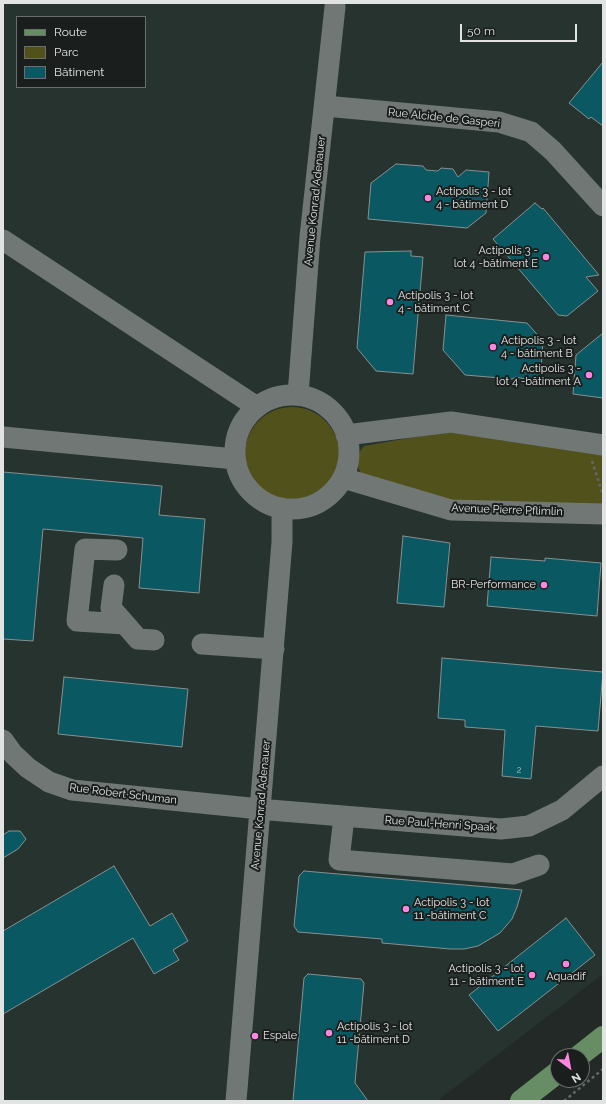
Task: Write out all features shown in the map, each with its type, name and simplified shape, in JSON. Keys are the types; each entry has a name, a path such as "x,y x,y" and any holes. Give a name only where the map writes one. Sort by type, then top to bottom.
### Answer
{"main road":[{"path":"589,1048 603,1037"},
{"path":"521,1101 550,1078"}],"street":[{"name":"Avenue Konrad Adenauer","path":"298,396 310,237 335,7"},
{"name":"Rue Alcide de Gasperi","path":"325,106 499,122 531,132 553,151 603,206"},
{"path":"3,240 257,407"},
{"path":"284,396 298,396 314,400 328,408 339,420 346,435 349,449 348,464 343,478 332,492 318,503 300,509 282,508 265,502 250,491 240,476 235,459 236,440 244,422 257,407 270,400 284,396"},
{"path":"346,435 451,422 597,444"},
{"path":"3,437 235,459"},
{"name":"Avenue Pierre Pflimlin","path":"343,478 451,510 603,514"},
{"name":"Avenue Konrad Adenauer","path":"236,1101 274,649 282,542 282,508"},
{"path":"117,550 85,549 77,621 125,624"},
{"path":"114,585 111,608 138,639 154,640"},
{"path":"202,644 274,649"},
{"name":"Rue Robert Schuman","path":"3,740 13,754 28,768 49,782 72,790 261,810"},
{"name":"Rue Paul-Henri Spaak","path":"261,810 501,829 529,826 562,810 603,776"},
{"path":"344,817 339,860 513,874 540,865"}],"path":[{"path":"597,444 589,451 603,495"},
{"path":"564,1101 603,1069"}],"shaded area":[{"path":"3,3 603,3 603,974 437,1101 3,1101"}],"green space":[{"path":"292,407 310,411 325,421 335,436 339,454 335,472 325,487 310,497 292,501 274,497 259,487 249,472 245,454 249,436 259,421 274,411"},
{"path":"462,432 603,453 603,506 451,502 365,477 360,472 357,464 360,451 364,446 437,433"}],"building":[{"path":"603,62 603,126 591,117 589,119 569,103"},
{"name":"Actipolis 3 - lot 4 - bâtiment D","path":"396,164 423,166 426,170 438,171 441,168 453,169 458,177 466,170 489,172 486,213 467,228 368,219 371,183"},
{"name":"Actipolis 3 - lot 4 -bâtiment E","path":"535,203 542,209 543,208 599,275 586,277 598,291 567,316 558,315 493,239"},
{"name":"Actipolis 3 - lot 4 - bâtiment C","path":"411,251 411,256 423,257 413,374 376,371 357,348 365,252"},
{"name":"Actipolis 3 - lot 4 - bâtiment B","path":"446,315 527,323 543,341 540,382 516,377 512,379 465,375 443,350"},
{"name":"Actipolis 3 - lot 4 -bâtiment A","path":"603,333 603,398 573,394 576,355"},
{"path":"3,472 162,486 159,515 205,519 199,593 139,588 143,538 43,529 33,641 3,639"},
{"path":"403,536 450,543 444,607 397,603"},
{"name":"BR-Performance","path":"491,557 545,561 545,558 601,563 597,616 487,606"},
{"path":"442,658 603,672 598,731 536,726 531,779 502,776 505,730 465,727 465,720 438,718"},
{"path":"64,677 188,689 182,747 58,734"},
{"path":"9,831 20,831 26,839 18,849 3,858 3,835"},
{"path":"114,866 150,926 172,913 188,941 173,950 179,960 154,974 133,938 3,1014 3,931"},
{"name":"Actipolis 3 - lot 11 -bâtiment C","path":"304,871 522,890 512,919 500,933 478,946 464,949 450,949 382,943 382,939 298,932 294,926 299,876"},
{"name":"Actipolis 3 - lot 11 - bâtiment E","path":"566,918 595,955 498,1031 469,995"},
{"name":"Actipolis 3 - lot 11 -bâtiment D","path":"308,974 361,979 364,983 355,1083 368,1101 293,1101 304,978"}],"place":[{"name":"Actipolis 3 - lot 4 - bâtiment D","path":"428,198"},
{"name":"Actipolis 3 - lot 4 -bâtiment E","path":"546,257"},
{"name":"Actipolis 3 - lot 4 - bâtiment C","path":"390,302"},
{"name":"Actipolis 3 - lot 4 - bâtiment B","path":"493,347"},
{"name":"Actipolis 3 - lot 4 -bâtiment A","path":"589,375"},
{"name":"BR-Performance","path":"544,585"},
{"name":"Actipolis 3 - lot 11 -bâtiment C","path":"406,909"},
{"name":"Aquadif","path":"566,964"},
{"name":"Actipolis 3 - lot 11 - bâtiment E","path":"532,975"},
{"name":"Actipolis 3 - lot 11 -bâtiment D","path":"329,1033"},
{"name":"Espale","path":"255,1036"}]}
